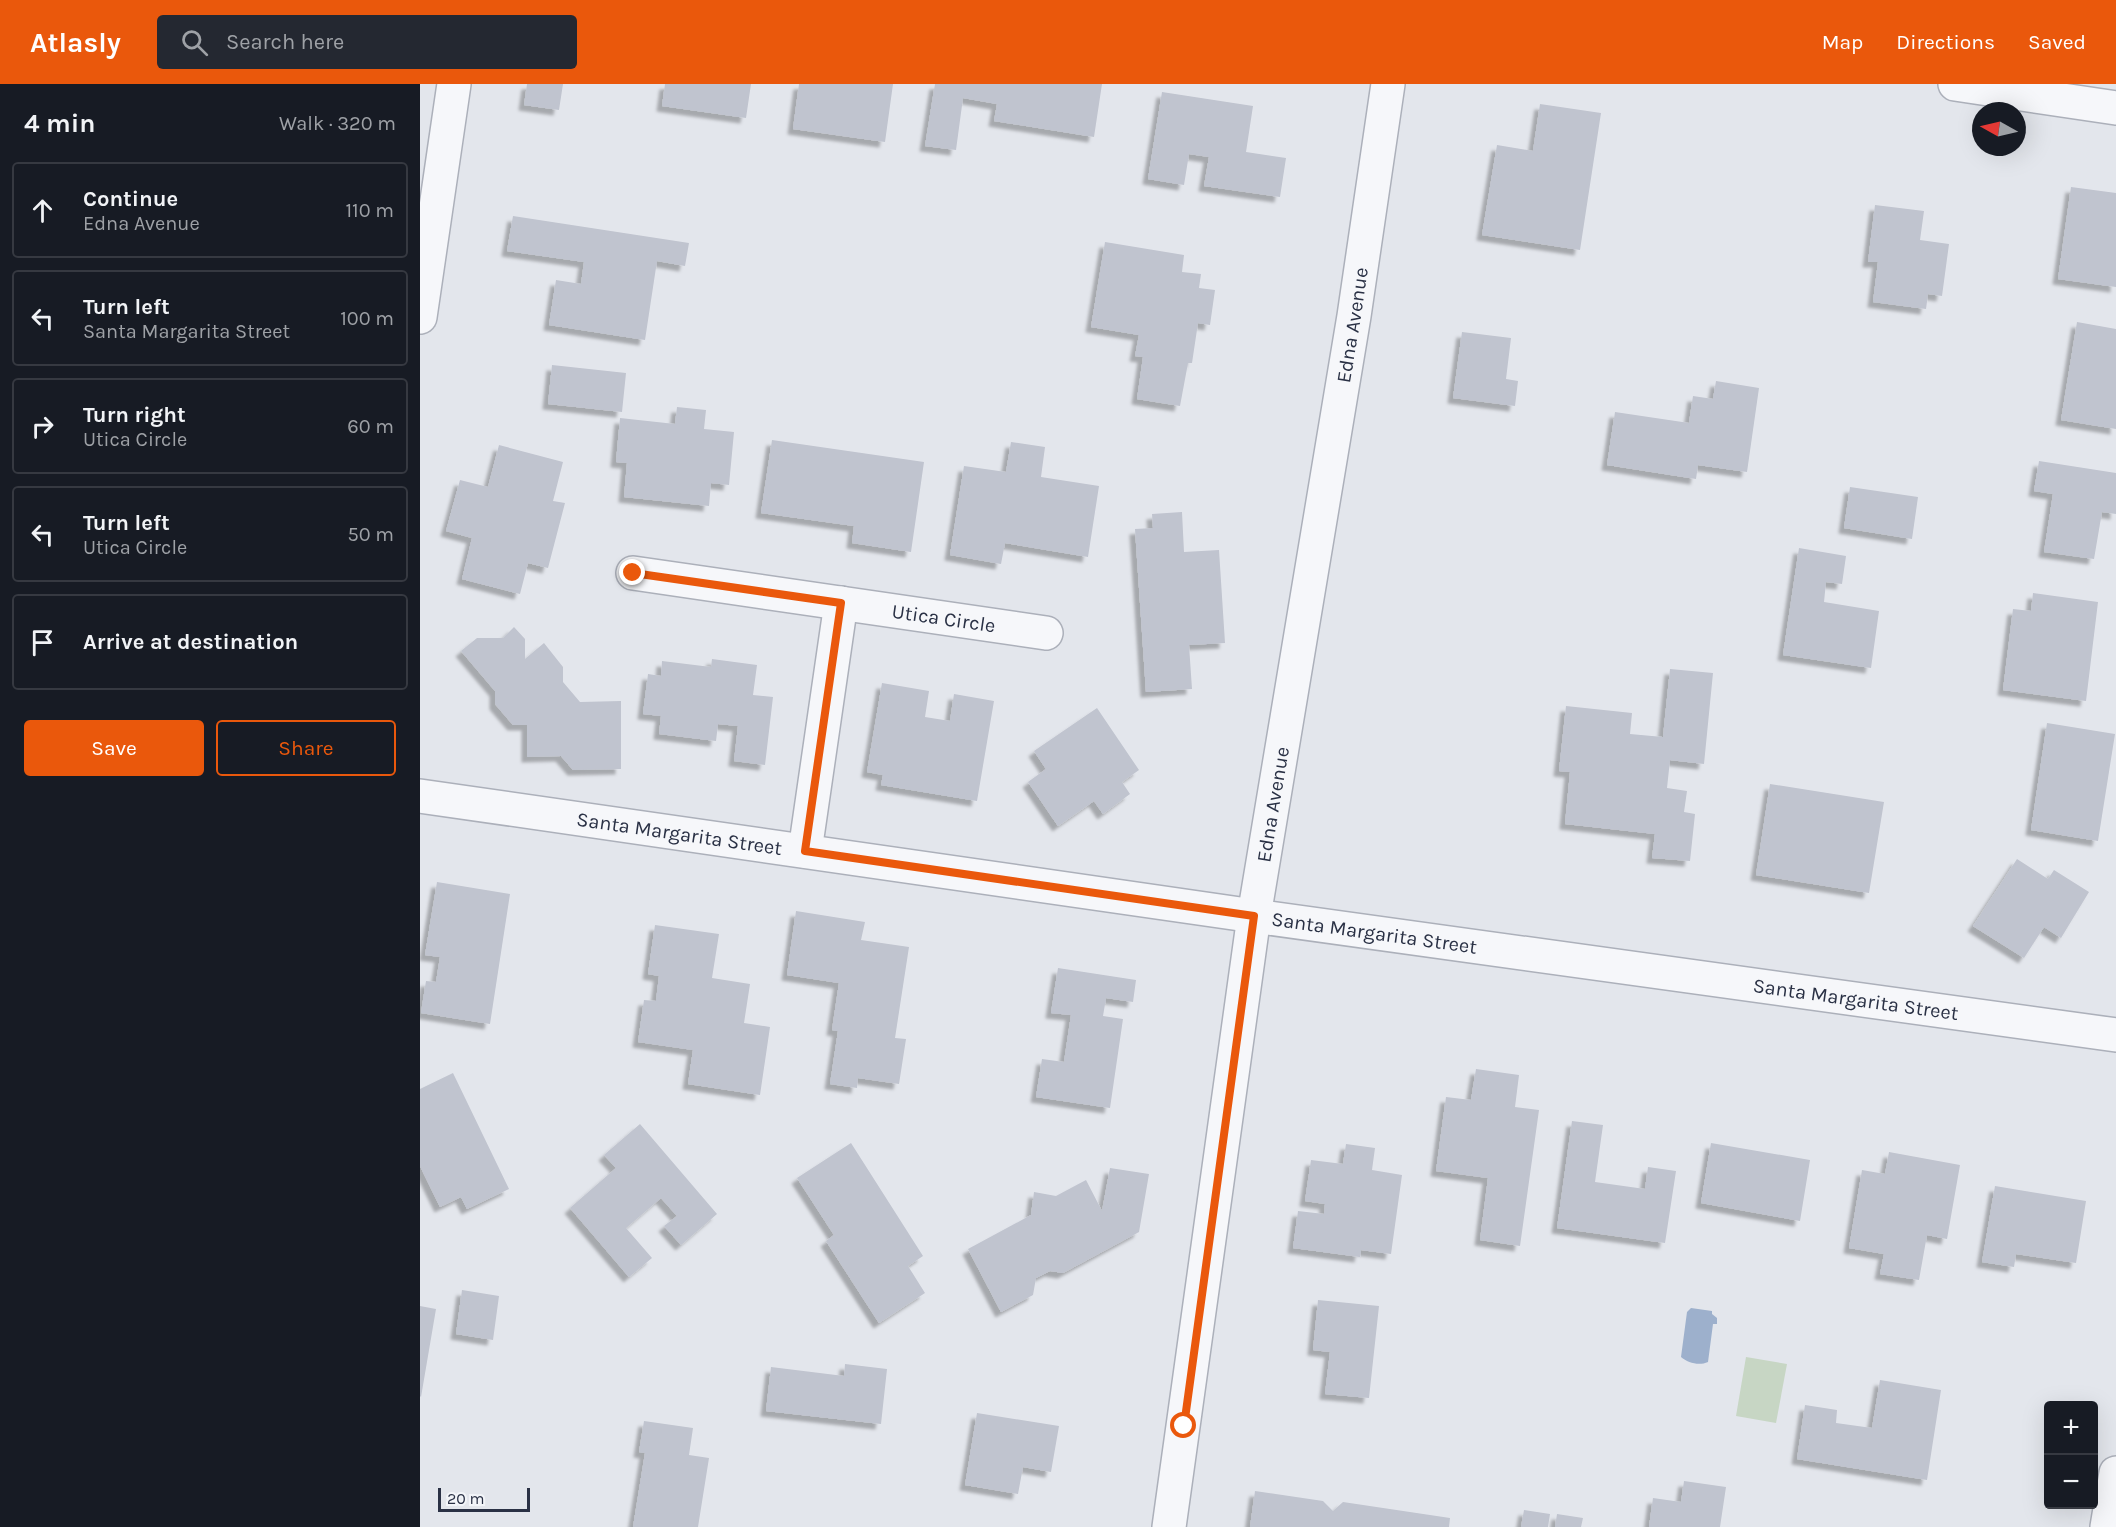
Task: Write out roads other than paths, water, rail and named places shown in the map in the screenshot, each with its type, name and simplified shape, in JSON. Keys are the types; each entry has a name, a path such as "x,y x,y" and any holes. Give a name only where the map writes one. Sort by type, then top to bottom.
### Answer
{"street":[{"path":"420,317 454,84"},
{"name":"Edna Avenue","path":"1169,1527 1254,916 1354,316 1388,84"},
{"path":"1955,84 2116,108"},
{"name":"Utica Circle","path":"633,573 1046,633"},
{"path":"805,851 841,603"},
{"name":"Santa Margarita Street","path":"420,796 1254,916 2116,1035"},
{"path":"2108,1527 2116,1473"}],"water":[{"path":"1691,1308 1712,1311 1717,1318 1717,1324 1713,1324 1708,1362 1701,1364 1681,1357 1687,1312"}]}
